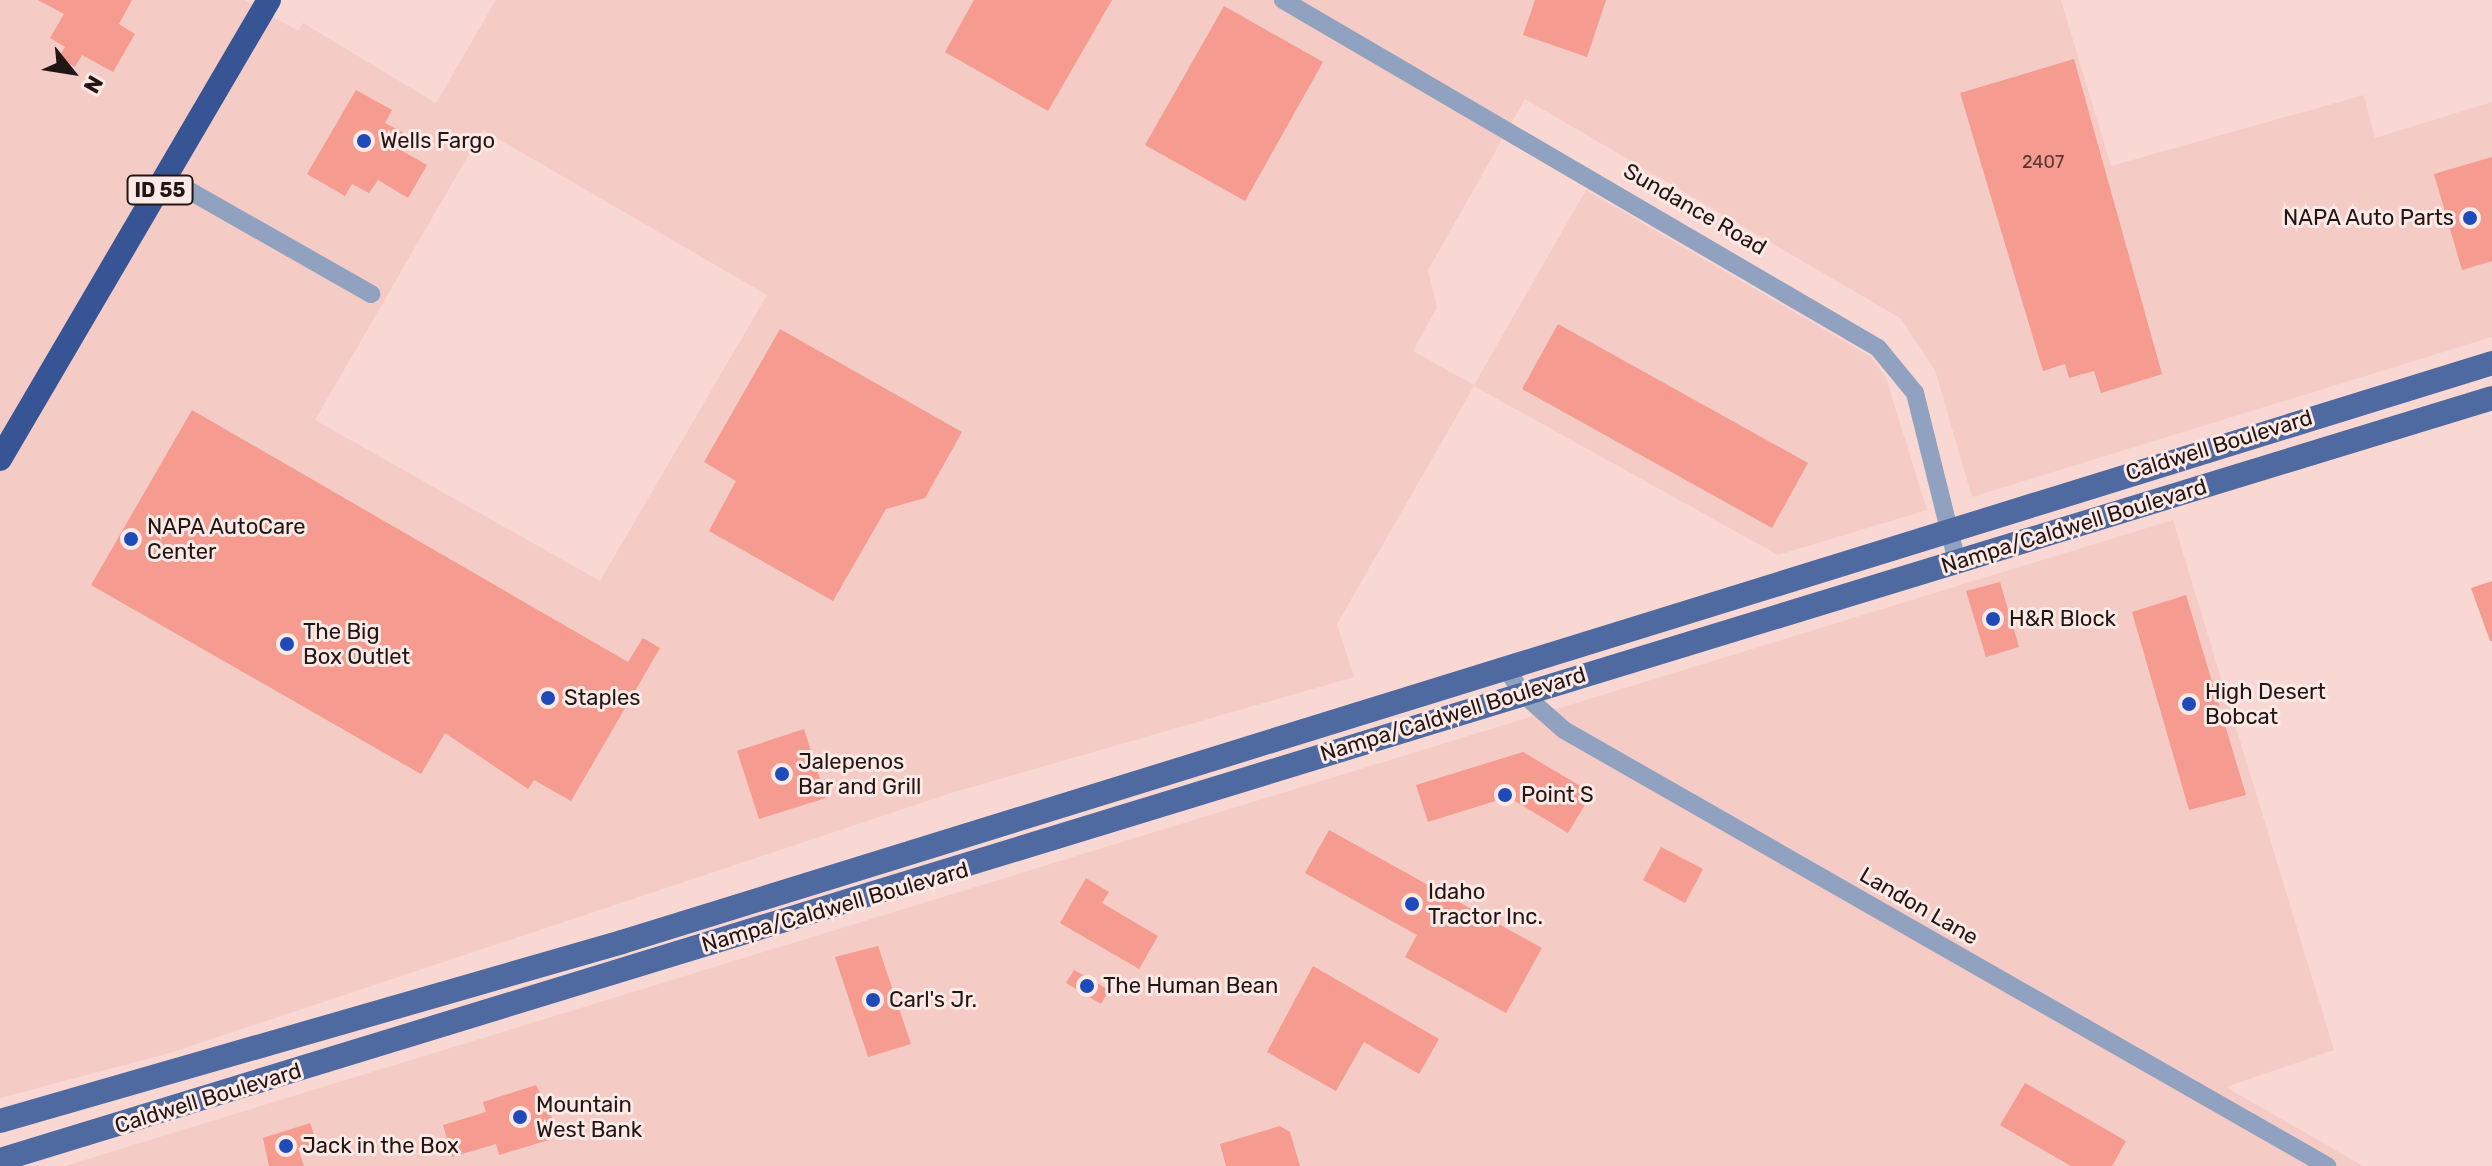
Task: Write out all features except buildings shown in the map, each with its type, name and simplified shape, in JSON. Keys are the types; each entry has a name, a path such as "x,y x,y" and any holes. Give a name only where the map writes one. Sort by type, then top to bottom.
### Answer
{"highway":[{"name":"ID 55","path":"0,459 269,0"}],"main road":[{"name":"Caldwell Boulevard","path":"1947,529 2492,363"},
{"name":"Nampa/Caldwell Boulevard","path":"417,1036 1521,692 2492,398"},
{"name":"Nampa/Caldwell Boulevard","path":"403,1008 1947,529"},
{"name":"Caldwell Boulevard","path":"0,1121 403,1008"},
{"name":"Caldwell Boulevard","path":"0,1160 417,1036"}],"street":[{"name":"Sundance Road","path":"1283,0 1878,348 1915,393 1957,562"},
{"path":"167,178 371,294"},
{"name":"Landon Lane","path":"1505,666 1521,692 1564,730 2327,1166"}],"shaded area":[{"path":"0,0 244,0 298,31 303,23 436,103 496,0 2061,0 2111,166 2364,95 2375,138 2492,102 2492,337 1972,497 1935,370 1900,318 1525,99 1428,270 1437,307 1413,351 1474,385 1586,190 1871,357 1886,378 1927,510 1778,555 1474,386 1337,624 1354,677 951,793 173,1052 0,1098","holes":["483,130 767,295 600,581 315,420"]},
{"path":"2173,520 2334,1050 2226,1087 2363,1166 65,1166"}],"place":[{"name":"Wells Fargo","path":"364,141"},
{"name":"NAPA Auto Parts","path":"2470,218"},
{"name":"NAPA AutoCare Center","path":"131,539"},
{"name":"H&R Block","path":"1993,619"},
{"name":"The Big Box Outlet","path":"287,644"},
{"name":"Staples","path":"548,698"},
{"name":"High Desert Bobcat","path":"2189,704"},
{"name":"Jalepenos Bar and Grill","path":"782,774"},
{"name":"Point S","path":"1505,795"},
{"name":"Idaho Tractor Inc.","path":"1412,904"},
{"name":"The Human Bean","path":"1087,986"},
{"name":"Carl's Jr.","path":"873,1000"},
{"name":"Mountain West Bank","path":"520,1117"},
{"name":"Jack in the Box","path":"286,1146"}]}
